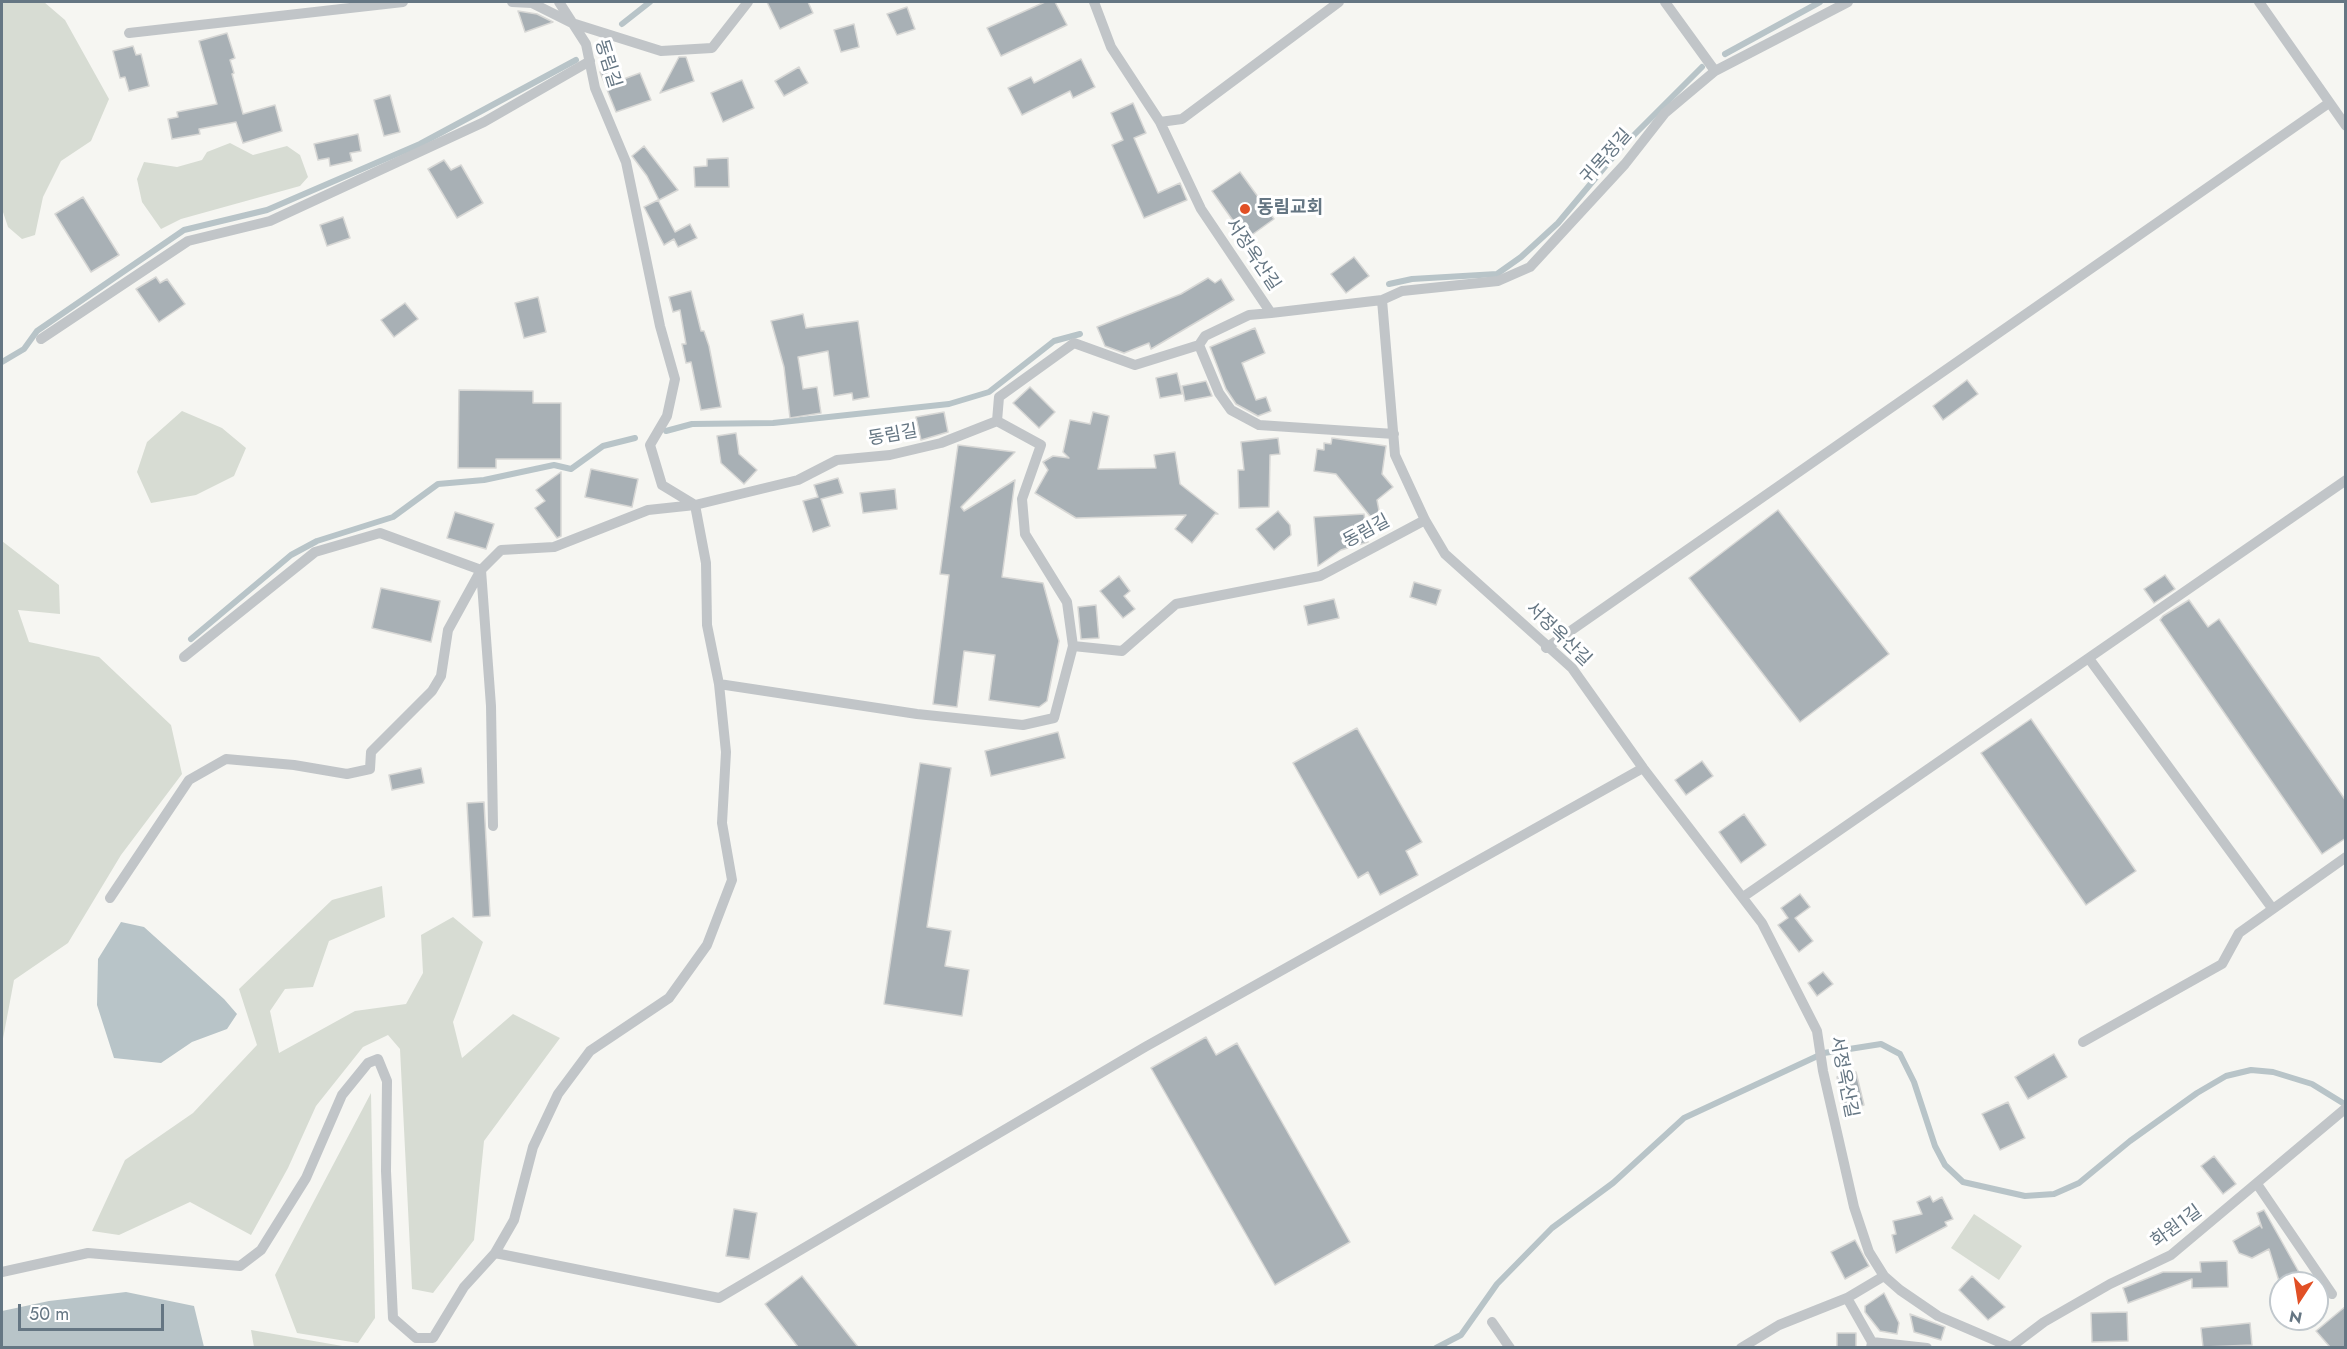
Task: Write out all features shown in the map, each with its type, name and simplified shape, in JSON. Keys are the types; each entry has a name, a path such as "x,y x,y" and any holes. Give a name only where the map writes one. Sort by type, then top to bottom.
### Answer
{"lane":[{"path":"129,33 403,2"},
{"path":"512,2 532,3 572,23 661,51 712,48 748,2"},
{"name":"동림길","path":"559,2 586,44 595,88 626,162 660,326 675,379 667,416 650,445 662,485 694,505 798,480 837,460 890,455 941,443 998,421"},
{"name":"서정옥산길","path":"1094,2 1111,47 1160,122 1202,209 1271,314 1382,300 1395,455 1425,520 1445,554 1546,648 1572,668 1643,768 1762,923 1817,1031 1823,1071 1854,1207 1869,1252 1884,1276 1899,1290 1938,1316 2012,1347"},
{"path":"1160,122 1182,119 1340,2"},
{"path":"1665,2 1715,71"},
{"name":"귀목정길","path":"1382,300 1402,291 1498,281 1530,267 1625,164 1665,113 1715,71 1848,2"},
{"path":"2259,2 2346,126"},
{"path":"41,339 188,241 270,221 456,136 590,61"},
{"path":"1546,648 2329,103"},
{"path":"718,684 916,714 1023,725 1054,718 1073,646 1067,602 1025,534 1022,499 1041,445 998,421 999,397 1074,343 1135,365 1200,345 1205,336 1249,315 1271,314"},
{"path":"1200,345 1219,393 1231,410 1258,425 1394,434"},
{"path":"1743,897 2090,660 2346,480"},
{"path":"2,1272 88,1253 240,1266 261,1250 306,1178 342,1095 368,1063 378,1059 387,1081 386,1171 393,1318 416,1338 433,1338 464,1287 495,1253 514,1220 533,1147 558,1094 591,1051 669,998 707,945 732,880 722,823 726,752 718,684 707,625 706,563 694,505 648,510 554,547 501,550 481,570 448,630 441,676 432,691 371,752 370,769 347,774 226,759 189,780 110,898"},
{"name":"동림길","path":"1073,646 1122,651 1176,604 1320,576 1425,520"},
{"path":"184,657 315,552 380,532 481,570"},
{"path":"481,570 491,706 493,826"},
{"path":"2090,660 2272,908"},
{"path":"495,1253 719,1298 1145,1047 1643,768"},
{"path":"2083,1042 2222,964 2239,933 2346,856"},
{"name":"화원1길","path":"2012,1347 2044,1322 2110,1284 2171,1256 2346,1108"},
{"path":"2336,1117 2346,1123"},
{"path":"2257,1184 2332,1294"},
{"path":"1741,1347 1779,1325 1847,1298 1884,1276"},
{"path":"1847,1298 1871,1345 1927,1347"},
{"path":"1492,1322 1510,1347"},
{"path":"1997,1347 2012,1347"}],"shaded area":[{"path":"2,2 44,2 65,20 109,99 91,141 61,161 43,197 35,235 22,239 8,227 2,209"},
{"path":"230,143 253,155 287,146 300,155 308,177 300,186 181,219 161,229 142,202 137,179 144,162 177,167 202,160 207,152"},
{"path":"182,411 222,428 246,448 234,476 196,495 151,503 137,472 147,442"},
{"path":"2,541 59,585 60,614 18,610 29,642 99,657 171,725 182,774 121,855 68,943 14,980 2,1044"},
{"path":"382,886 385,917 329,941 313,987 285,989 270,1011 279,1053 355,1011 406,1004 423,973 421,935 453,917 483,942 453,1022 462,1058 513,1014 560,1038 484,1141 474,1240 433,1293 412,1289 400,1049 388,1035 363,1047 316,1106 288,1168 251,1235 190,1202 119,1235 92,1231 125,1160 193,1113 257,1045 239,989 332,900"},
{"path":"121,922 144,927 224,999 237,1014 227,1029 192,1042 161,1063 114,1058 97,1005 98,959"},
{"path":"371,1093 375,1318 358,1343 297,1333 275,1275"},
{"path":"1974,1214 2022,1246 1999,1280 1951,1248"},
{"path":"126,1292 194,1306 204,1347 2,1347 2,1311 49,1301"},
{"path":"251,1330 348,1347 254,1347"}],"building":[{"path":"767,2 808,2 813,13 780,29"},
{"path":"1045,2 1055,2 1067,25 1001,56 987,28"},
{"path":"907,7 915,29 897,35 887,14"},
{"path":"518,11 537,14 553,22 525,32"},
{"path":"854,24 859,47 841,52 834,30"},
{"path":"227,33 235,58 230,60 234,73 232,74 243,114 275,105 282,131 243,143 236,122 199,129 200,134 172,139 168,119 178,117 177,112 217,104 199,41"},
{"path":"133,46 136,55 141,54 149,86 129,91 125,77 120,78 113,51"},
{"path":"679,57 686,57 694,81 660,93"},
{"path":"1081,59 1095,87 1073,98 1070,91 1022,115 1008,88 1031,77 1034,83"},
{"path":"615,66 621,80 640,73 651,100 616,112 600,72"},
{"path":"799,67 808,83 784,96 775,81"},
{"path":"742,80 754,108 723,122 711,93"},
{"path":"390,95 400,132 384,136 374,100"},
{"path":"1133,103 1146,133 1134,138 1158,193 1180,183 1187,200 1144,218 1112,145 1123,140 1111,113"},
{"path":"358,134 361,151 350,153 352,161 330,166 329,158 318,160 314,144"},
{"path":"644,146 678,190 659,200 647,176 632,156"},
{"path":"728,158 729,187 695,187 694,167 707,166 707,159"},
{"path":"444,160 451,170 461,165 483,203 457,218 428,169"},
{"name":"동림교회","path":"1240,172 1274,219 1246,239 1212,191"},
{"path":"83,197 119,255 91,272 55,214"},
{"path":"658,200 675,232 690,224 697,238 678,247 674,239 664,245 644,207"},
{"path":"343,217 350,238 327,246 320,225"},
{"path":"1354,257 1369,276 1346,293 1331,274"},
{"path":"156,277 160,283 167,279 185,304 159,322 136,289"},
{"path":"1208,278 1215,283 1221,279 1234,300 1151,349 1149,343 1124,353 1105,346 1097,327 1181,294"},
{"path":"691,291 701,331 704,331 709,346 721,407 701,410 691,362 686,363 682,344 686,344 680,310 673,312 669,297"},
{"path":"538,297 546,332 524,338 515,303"},
{"path":"405,303 418,319 394,337 381,320"},
{"path":"803,314 806,328 858,321 869,397 853,400 852,393 834,396 828,351 798,357 803,389 817,387 821,413 790,418 784,367 771,321"},
{"path":"1255,328 1265,353 1242,363 1256,400 1266,397 1271,411 1258,416 1236,404 1226,389 1210,347"},
{"path":"1177,373 1182,394 1160,398 1156,378"},
{"path":"1967,380 1978,394 1943,420 1933,406"},
{"path":"1206,381 1212,396 1185,401 1182,386"},
{"path":"1030,387 1055,412 1039,428 1013,403"},
{"path":"459,390 533,391 533,403 561,403 561,459 496,459 496,468 458,468"},
{"path":"944,412 948,432 921,440 916,417"},
{"path":"1093,412 1109,416 1098,469 1156,468 1154,455 1175,452 1180,484 1218,514 1215,514 1192,543 1175,529 1186,515 1076,518 1035,493 1048,470 1043,462 1053,456 1069,458 1063,452 1070,420 1090,424"},
{"path":"736,433 739,454 757,470 744,484 721,463 717,436"},
{"path":"1278,438 1280,454 1270,455 1269,507 1239,508 1238,470 1244,470 1241,442"},
{"path":"1332,438 1386,446 1382,474 1393,487 1377,500 1383,532 1336,474 1314,471 1317,449 1324,450 1324,443 1331,444"},
{"path":"958,445 1015,452 961,507 964,511 1015,480 1002,577 1043,583 1059,641 1047,701 1039,707 989,700 995,655 964,651 957,707 933,704 949,575 940,574"},
{"path":"591,469 638,479 632,507 585,497"},
{"path":"561,472 561,536 557,538 535,508 545,501 536,490"},
{"path":"838,478 843,493 821,499 830,526 813,532 803,501 818,497 814,485"},
{"path":"895,489 897,509 863,513 860,493"},
{"path":"1778,510 1889,654 1800,722 1689,578"},
{"path":"1278,511 1290,525 1291,535 1274,550 1256,529"},
{"path":"455,512 494,524 486,549 447,538"},
{"path":"1364,514 1368,542 1341,550 1318,566 1314,517"},
{"path":"2165,575 2175,589 2154,603 2144,589"},
{"path":"1119,576 1130,591 1124,596 1135,609 1123,618 1100,591"},
{"path":"1414,582 1441,590 1436,605 1410,597"},
{"path":"381,588 440,601 431,642 372,628"},
{"path":"1334,599 1339,618 1308,625 1304,606"},
{"path":"2189,600 2208,627 2219,619 2346,801 2346,838 2322,854 2160,620"},
{"path":"1096,605 1099,638 1081,639 1078,607"},
{"path":"2031,719 2136,871 2086,905 1981,753"},
{"path":"1357,728 1422,842 1406,851 1418,875 1380,895 1368,872 1358,878 1293,763"},
{"path":"1058,732 1065,758 991,776 985,751"},
{"path":"1702,761 1713,776 1686,795 1675,780"},
{"path":"920,763 951,768 927,927 951,931 945,966 969,970 962,1016 884,1004"},
{"path":"421,768 424,783 392,790 389,775"},
{"path":"484,802 490,916 473,917 467,803"},
{"path":"1744,814 1766,845 1741,863 1719,832"},
{"path":"1800,894 1810,907 1795,918 1813,941 1799,952 1778,925 1788,918 1781,908"},
{"path":"1823,972 1833,984 1817,996 1808,983"},
{"path":"1206,1037 1216,1055 1237,1043 1350,1242 1275,1285 1151,1068"},
{"path":"2054,1054 2067,1077 2028,1099 2015,1077"},
{"path":"1856,1072 1864,1105 1844,1110 1837,1077"},
{"path":"2008,1102 2025,1138 2000,1150 1982,1114"},
{"path":"2214,1156 2236,1184 2223,1194 2201,1166"},
{"path":"1930,1196 1933,1202 1942,1197 1953,1219 1945,1222 1947,1226 1896,1253 1892,1235 1896,1234 1893,1221 1922,1214 1917,1202"},
{"path":"734,1209 757,1213 749,1259 726,1256"},
{"path":"2264,1210 2298,1271 2276,1271 2269,1249 2252,1258 2239,1253 2233,1241 2260,1225 2262,1228 2257,1213"},
{"path":"1855,1240 1869,1266 1845,1279 1831,1252"},
{"path":"2227,1261 2228,1287 2192,1288 2192,1279 2128,1303 2123,1288 2163,1272 2201,1272 2200,1262"},
{"path":"802,1276 858,1347 798,1347 765,1304"},
{"path":"1972,1276 2005,1307 1988,1320 1959,1290"},
{"path":"1884,1293 1899,1323 1897,1334 1880,1331 1865,1312 1865,1306"},
{"path":"2346,1306 2346,1347 2330,1347 2316,1331 2329,1331 2329,1320"},
{"path":"2127,1312 2128,1341 2092,1342 2091,1313"},
{"path":"1910,1314 1945,1327 1941,1340 1914,1332"},
{"path":"2250,1323 2252,1345 2203,1347 2201,1328"},
{"path":"1837,1333 1856,1333 1856,1347 1837,1347"}],"waterway":[{"path":"622,24 650,2"},
{"path":"1725,54 1820,2"},
{"path":"2,362 24,349 37,331 184,230 267,210 420,144 576,60"},
{"path":"1389,284 1412,279 1497,274 1521,257 1558,223 1618,151 1702,67"},
{"path":"666,431 692,424 773,423 949,404 989,392 1054,341 1080,334"},
{"path":"191,639 291,555 317,541 393,517 438,484 484,480 554,465 571,469 603,446 635,438"},
{"path":"1436,1348 1461,1335 1497,1284 1552,1228 1613,1183 1684,1118 1824,1053 1881,1044 1900,1054 1914,1082 1935,1146 1945,1165 1963,1182 2025,1196 2054,1194 2079,1183 2130,1141 2197,1093 2226,1076 2251,1070 2273,1072 2312,1084 2346,1105"}],"place":[{"name":"동림교회","path":"1245,209"}]}
